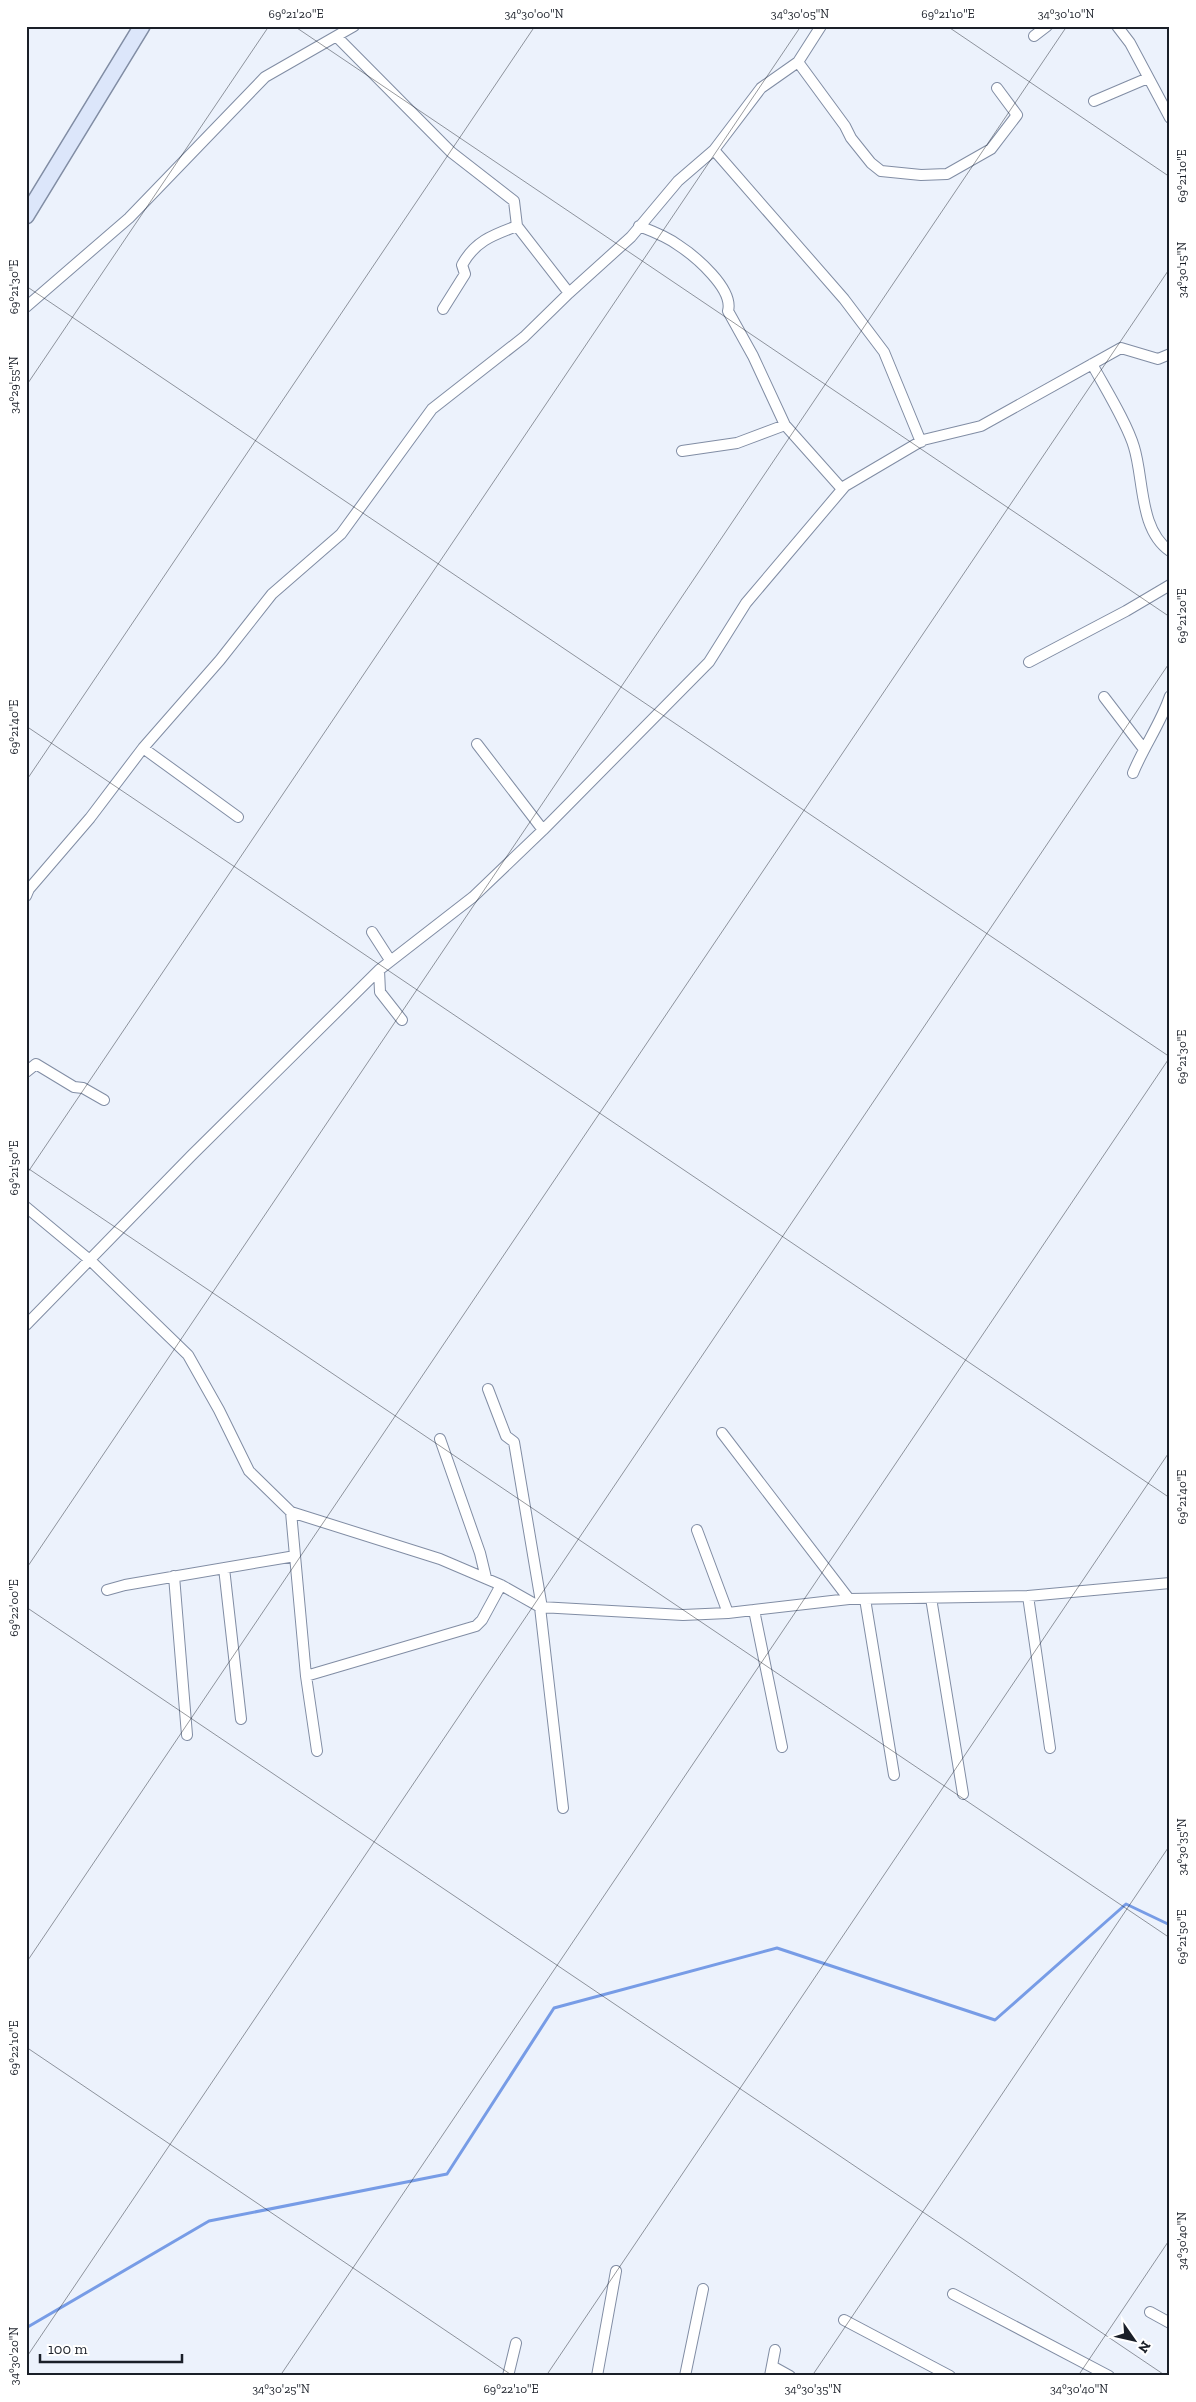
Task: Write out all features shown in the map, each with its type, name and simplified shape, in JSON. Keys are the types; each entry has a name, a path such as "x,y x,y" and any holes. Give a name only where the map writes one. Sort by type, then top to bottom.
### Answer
{"main road":[{"path":"26,216 142,26"}],"street":[{"path":"26,307 129,218 265,77 354,26"},
{"path":"26,896 29,889 90,818 143,748 220,660 272,594 342,534 432,408 524,337 631,237 678,181 714,150 761,88 798,62 821,26"},
{"path":"1034,36 1047,26"},
{"path":"1117,26 1130,43 1170,118"},
{"path":"337,37 451,152 514,201 517,226 569,293"},
{"path":"798,62 845,126 851,138 871,164 881,171 921,175 947,174 991,149 1017,114 997,88"},
{"path":"1094,101 1148,78"},
{"path":"714,150 844,299 884,352 921,442"},
{"path":"444,309 465,274 462,265 464,260 484,239 517,226"},
{"path":"639,226 678,245 719,283 727,294 730,305 728,311 753,356 785,425 842,489"},
{"path":"26,1325 192,1155 379,970 473,896 543,830 709,662 746,603 842,489 921,442 982,426 1121,348 1158,359 1170,354"},
{"path":"1092,364 1134,447 1148,517 1163,546 1170,551"},
{"path":"682,451 737,443 785,425"},
{"path":"1029,662 1126,611 1170,584"},
{"path":"1133,773 1143,748 1164,713 1170,696"},
{"path":"1104,697 1143,748"},
{"path":"477,744 543,830"},
{"path":"143,748 238,817"},
{"path":"372,932 390,960"},
{"path":"379,970 380,992 402,1020"},
{"path":"26,1072 36,1064 74,1087 83,1088 104,1100"},
{"path":"26,1207 91,1260 188,1355 219,1410 249,1471 291,1512 440,1559 501,1585 541,1607 683,1615 728,1613 849,1599 1028,1596 1170,1583"},
{"path":"488,1389 506,1436 514,1442 541,1607 563,1808"},
{"path":"722,1433 849,1599"},
{"path":"440,1439 480,1553 486,1578"},
{"path":"291,1512 306,1676 318,1751"},
{"path":"697,1530 728,1613"},
{"path":"107,1590 174,1576 295,1556"},
{"path":"224,1568 241,1718"},
{"path":"174,1576 187,1735"},
{"path":"306,1676 476,1626 482,1620 501,1585"},
{"path":"1028,1596 1050,1748"},
{"path":"931,1598 963,1794"},
{"path":"865,1599 894,1775"},
{"path":"754,1610 782,1747"},
{"path":"596,2376 616,2271"},
{"path":"686,2376 703,2289"},
{"path":"953,2294 1109,2376"},
{"path":"1150,2312 1170,2323"},
{"path":"844,2320 950,2376"},
{"path":"508,2376 516,2342"},
{"path":"775,2350 771,2371 790,2376"}],"waterway":[{"path":"26,2328 209,2221 447,2174 554,2008 777,1948 995,2020 1126,1904 1170,1925"}]}
